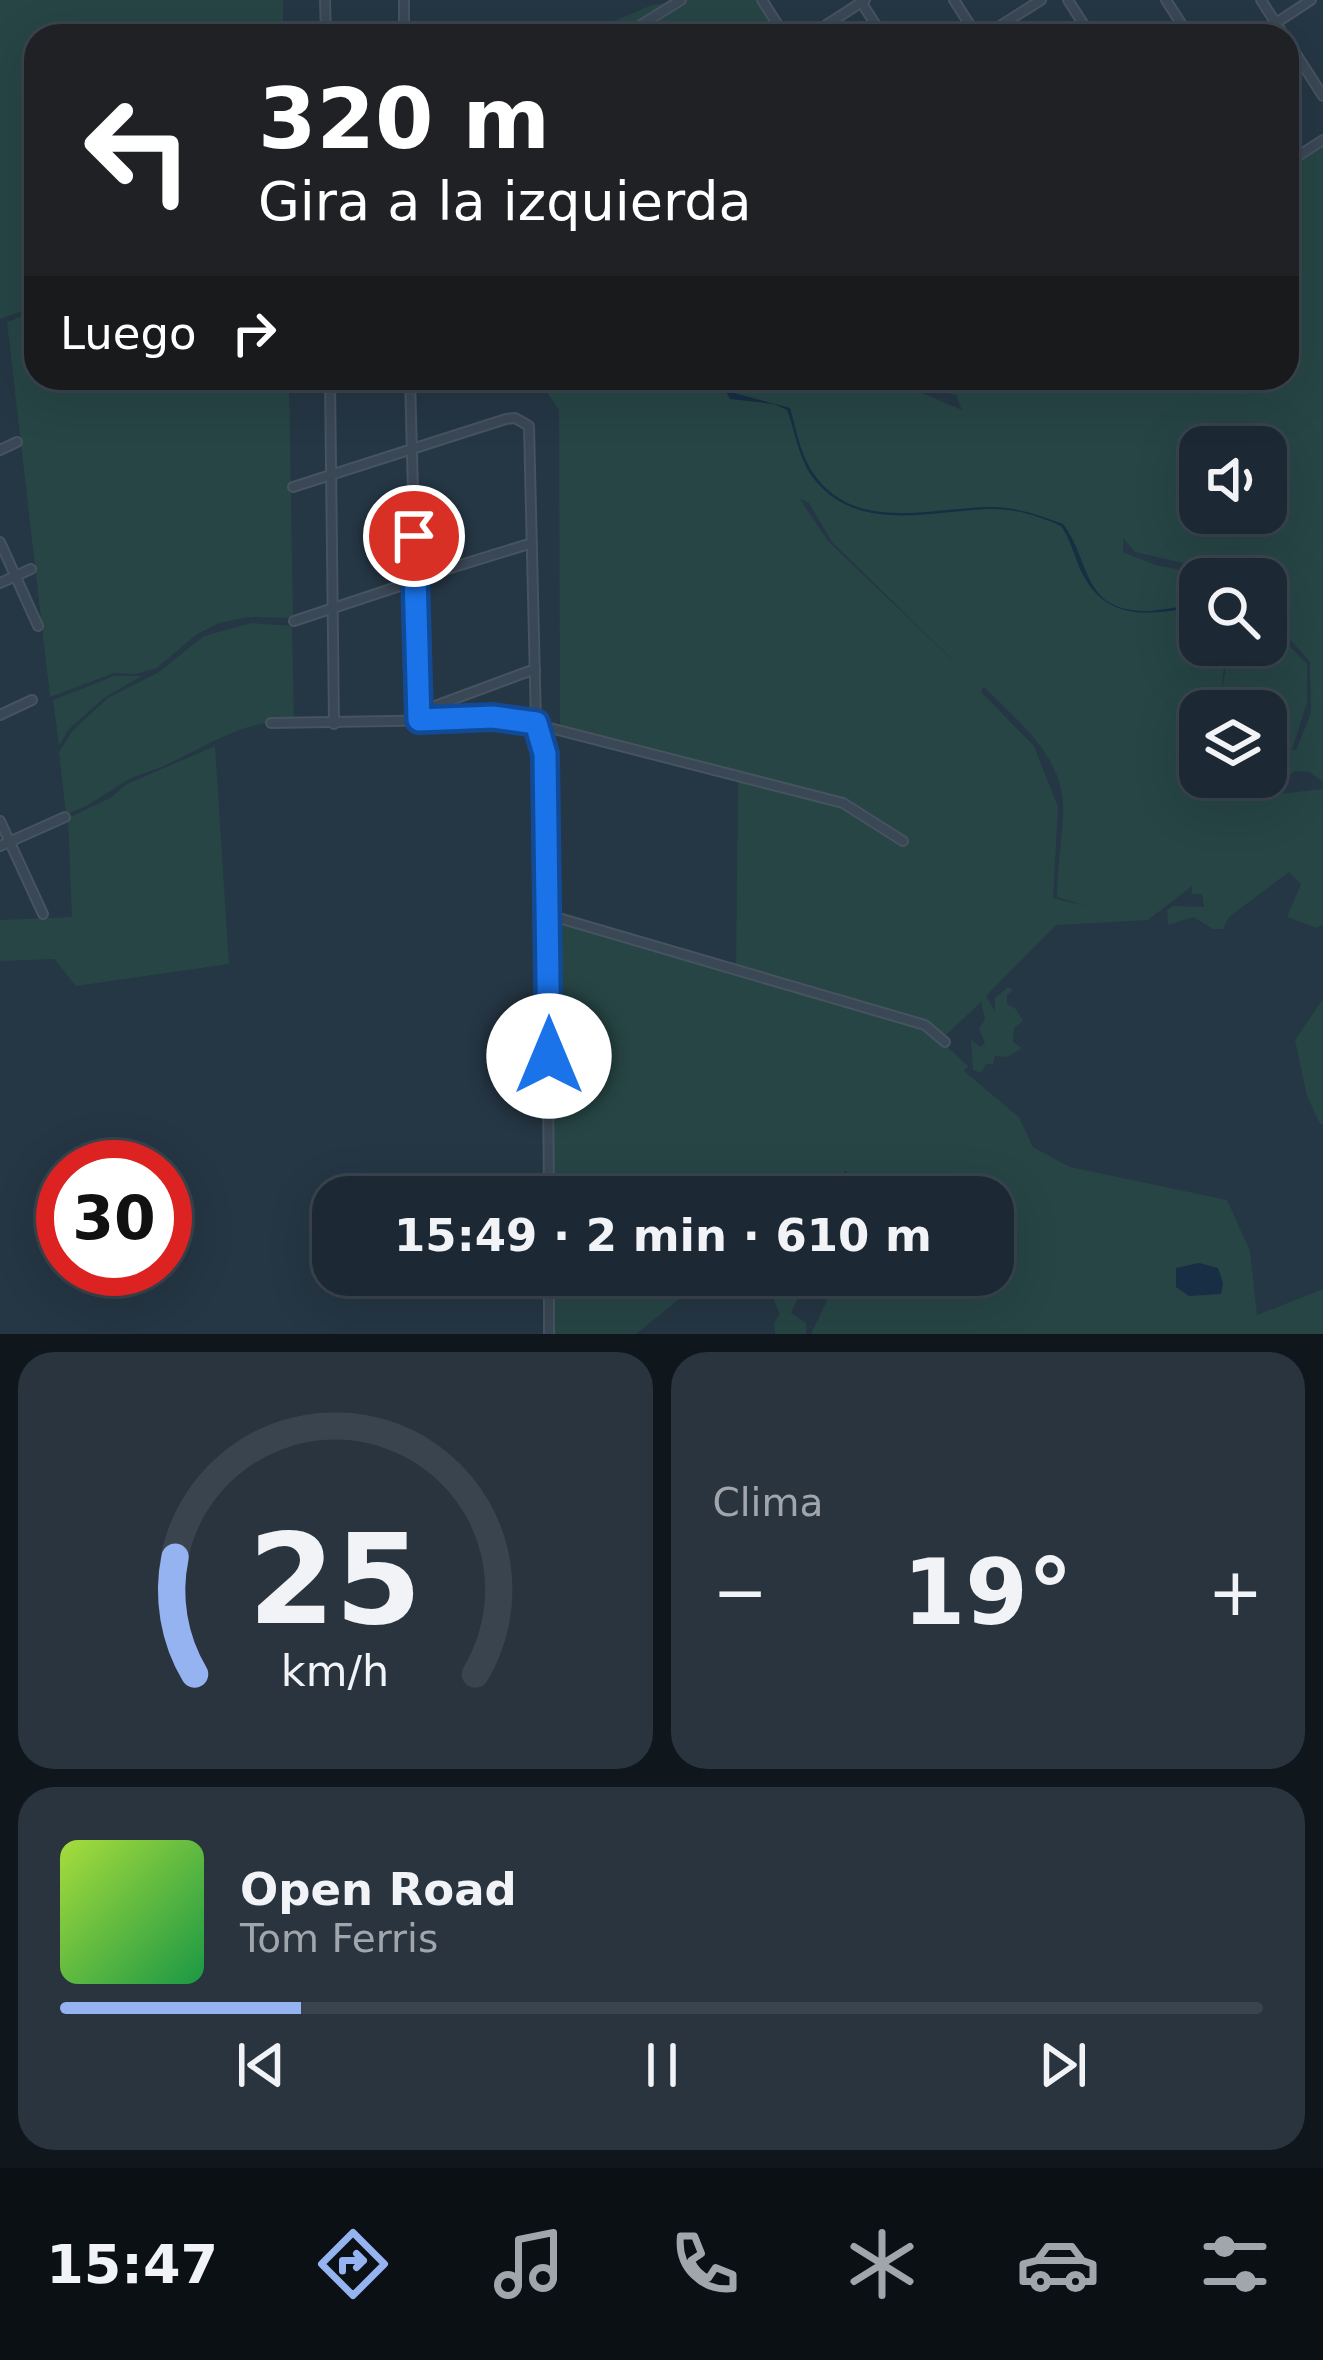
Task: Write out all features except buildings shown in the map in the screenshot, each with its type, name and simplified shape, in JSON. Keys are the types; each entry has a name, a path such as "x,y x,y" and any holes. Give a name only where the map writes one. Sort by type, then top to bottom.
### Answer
{"street":[{"path":"639,24 668,3 682,0"},
{"path":"1001,24 1041,0"},
{"path":"1261,0 1276,23 1311,0"},
{"path":"827,24 862,1"},
{"path":"1299,58 1323,96"},
{"path":"330,390 334,724"},
{"path":"410,390 419,716"},
{"path":"293,487 506,419 529,426 536,723 545,754 549,1176"},
{"path":"0,450 17,442"},
{"path":"0,542 38,626"},
{"path":"294,620 532,543"},
{"path":"0,583 31,568"},
{"path":"419,716 535,669"},
{"path":"0,715 32,700"},
{"path":"271,723 334,724 419,716 536,723 843,803 902,841"},
{"path":"5,844 65,817"},
{"path":"0,821 5,844 43,914"},
{"path":"545,914 925,1025 945,1042"},
{"path":"549,1296 549,1334"}],"green space":[{"path":"0,0 283,0 283,24 24,24 24,310 0,319"},
{"path":"756,0 772,24 607,24 652,5"},
{"path":"1323,144 1323,782 1309,772 1287,774 1287,690 1222,690 1226,666 1287,666 1287,644 1307,664 1307,702 1292,750 1296,750 1311,713 1310,662 1287,636 1287,558 1179,558 1179,562 1135,552 1123,538 1123,552 1179,569 1179,666 1224,666 1222,690 1179,690 1179,798 1287,798 1287,793 1323,789 1323,924 1317,928 1287,917 1301,884 1289,872 1229,917 1223,929 1213,929 1193,917 1168,925 1167,910 1173,906 1204,907 1202,894 1192,894 1192,886 1148,920 1056,925 986,996 995,1011 995,998 1008,987 1013,990 1007,1004 1023,1021 1014,1028 1013,1042 1022,1048 1007,1057 995,1056 981,1073 973,1070 971,1040 981,1047 985,1043 979,1029 985,1019 981,1002 944,1037 924,1023 736,966 738,778 842,806 904,845 907,840 843,800 560,726 559,410 545,390 914,390 962,410 956,395 935,390 1299,390 1299,159","holes":["799,498 809,503 832,542 972,679 828,541","984,687 1037,742 1057,775 1063,812 1057,897 1086,906 1053,898 1058,807 1034,746 981,692"]},
{"path":"24,316 24,390 289,390 293,618 249,617 219,623 197,634 157,668 114,673 50,697 7,322"},
{"path":"252,623 292,626 294,722 260,724 229,734 129,779 66,814 59,752 73,730 108,698 159,672 204,636"},
{"path":"114,676 142,676 104,698 69,729 59,745 53,700"},
{"path":"215,746 229,964 76,986 54,959 0,961 0,920 72,917 68,818 110,798 127,784"},
{"path":"548,919 927,1028 968,1066 964,1071 1019,1117 1033,1147 1070,1167 1227,1200 1250,1251 1257,1315 1323,1289 1323,1334 811,1334 829,1296 1014,1296 1014,1176 851,1176 845,1170 842,1176 552,1176"},
{"path":"1323,999 1320,1124 1307,1096 1295,1040"},
{"path":"552,1296 683,1296 636,1334 552,1334"},
{"path":"773,1298 798,1298 791,1313 806,1323 806,1334 775,1334 774,1323 780,1314"}],"water":[{"path":"725,390 790,408 816,477 853,505 898,513 1001,507 1037,515 1063,524 1090,581 1108,602 1143,611 1179,610 1147,613 1117,607 1103,600 1081,571 1061,526 1026,513 989,509 896,515 852,507 832,496 814,479 787,410 730,399"},
{"path":"1199,1263 1218,1268 1221,1294 1189,1296 1176,1287 1176,1268"}],"route":[{"path":"414,536 419,720 493,717 536,723 545,754 549,1056"}]}
